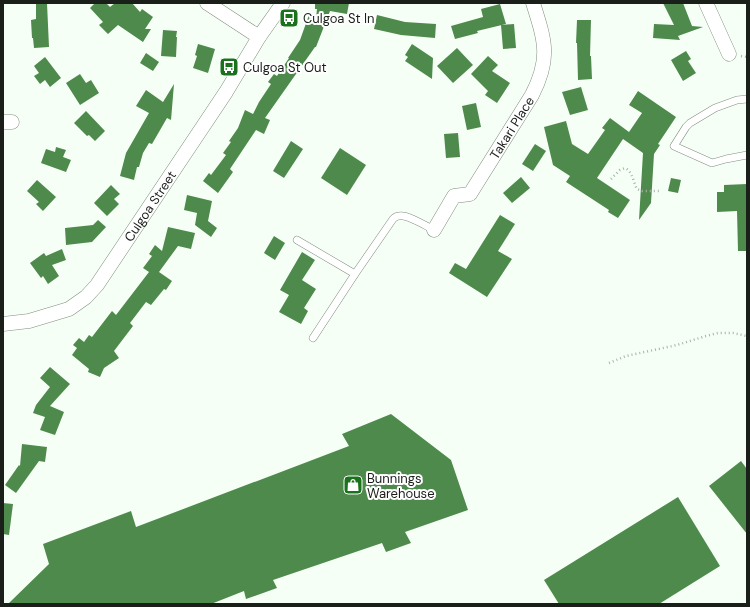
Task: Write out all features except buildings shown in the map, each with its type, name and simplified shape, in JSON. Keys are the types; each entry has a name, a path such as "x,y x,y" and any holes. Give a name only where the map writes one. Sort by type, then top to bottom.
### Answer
{"street":[{"path":"206,3 259,38"},
{"name":"Culgoa Street","path":"3,324 29,321 69,309 86,297 97,285 226,92 259,38 283,3"},
{"name":"Takari Place","path":"434,230 454,196 470,194 538,84 542,73 545,49 543,36 533,3"},
{"path":"706,3 729,54"}],"lane":[{"path":"747,99 737,100 715,108 690,123 674,146 712,163 747,155"},
{"path":"313,338 393,219 400,215 404,216 434,230"},
{"path":"297,240 355,274"}],"path":[{"path":"611,179 620,170 625,168 630,172 637,189 642,191 660,191"},
{"path":"609,363 626,356 678,345 718,333 733,333 747,336"}],"place":[{"name":"Culgoa St In","path":"289,18"},
{"name":"Culgoa St Out","path":"229,67"},
{"name":"Bunnings Warehouse","path":"353,485"}]}
